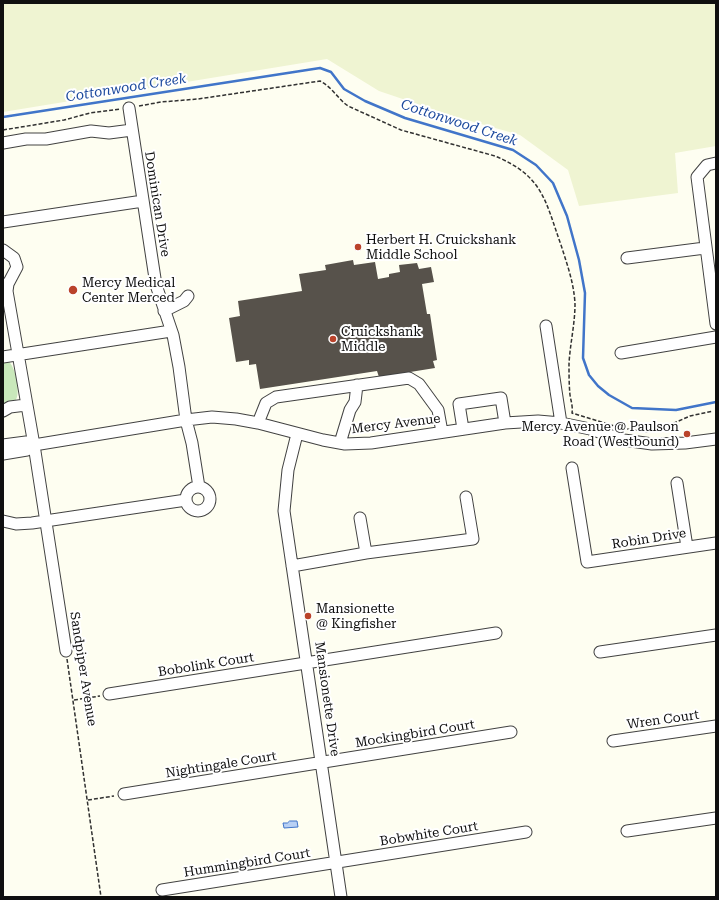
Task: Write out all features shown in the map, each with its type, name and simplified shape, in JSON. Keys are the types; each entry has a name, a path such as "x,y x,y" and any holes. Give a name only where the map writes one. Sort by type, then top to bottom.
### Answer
{"street":[{"name":"Dominican Drive","path":"128,108 156,285 171,331 179,367 186,420 192,443 199,487"},
{"path":"3,143 26,139 46,139 91,131 109,133 132,130"},
{"path":"712,164 697,177 716,324"},
{"path":"3,222 143,201"},
{"path":"627,258 706,248"},
{"path":"3,250 14,258 17,267 5,287"},
{"name":"Sandpiper Avenue","path":"5,287 34,445 66,651"},
{"path":"164,311 184,301 188,296"},
{"path":"546,326 561,424"},
{"path":"3,357 171,331"},
{"path":"621,353 716,337"},
{"path":"258,423 266,402 276,397 409,378 419,384 438,410 442,432"},
{"path":"340,443 350,410 355,402 357,385"},
{"path":"463,429 458,404 501,398 505,423"},
{"path":"3,411 10,407 26,405"},
{"name":"Mercy Avenue","path":"3,454 27,450 34,445 212,417 258,423 297,434 340,443 371,443 505,423 538,421 590,429 624,440 652,444 685,443 716,439"},
{"name":"Mansionette Drive","path":"297,434 288,470 284,511 342,897"},
{"name":"Mercy Avenue","path":"3,445 26,442 34,445"},
{"name":"Robin Drive","path":"572,468 587,562 716,543"},
{"path":"677,483 687,547"},
{"path":"199,487 203,488 209,493 210,501 207,508 200,512 189,507 186,500 186,496 191,489 199,487"},
{"path":"292,566 366,553 473,539 466,497"},
{"path":"3,521 16,524 46,521 186,500"},
{"path":"360,518 366,553"},
{"name":"Bobolink Court","path":"109,694 308,664 496,633"},
{"path":"600,652 716,635"},
{"name":"Wren Court","path":"613,741 716,726"},
{"name":"Mockingbird Court","path":"322,763 511,732"},
{"name":"Nightingale Court","path":"124,794 322,763"},
{"path":"627,831 716,818"},
{"name":"Bobwhite Court","path":"337,862 526,832"},
{"name":"Hummingbird Court","path":"162,890 337,862"}],"path":[{"path":"3,130 64,120 90,113 161,102 198,100 320,81 326,84 341,101 348,106 401,130 495,156 517,167 535,183 548,206 571,272 575,303 569,364 572,413 621,428 649,432 656,431 690,416 713,411"},
{"name":"Sandpiper Avenue","path":"66,651 101,897"},
{"path":"74,701 109,694"},
{"path":"88,800 124,794"}],"green space":[{"path":"3,3 716,3 716,146 675,153 678,193 579,206 568,170 520,135 453,116 379,91 327,59 3,112"},
{"path":"3,362 9,362 12,365 16,375 18,393 15,401 3,405"}],"water":[{"path":"297,821 298,827 284,828 283,823"}],"building":[{"name":"Cruickshank Middle","path":"353,260 354,265 375,262 378,279 389,277 389,274 400,272 399,265 417,263 419,269 431,267 434,282 422,284 427,314 430,314 437,360 433,361 435,368 379,377 377,371 260,389 256,364 249,365 249,360 236,362 229,318 240,316 238,301 302,291 299,274 326,270 325,265"}],"waterway":[{"name":"Cottonwood Creek","path":"3,117 320,68 331,72 344,89 365,101 405,118 513,150 536,165 553,183 567,216 579,260 585,293 583,358 589,375 598,386 609,395 632,408 676,410 716,402"}],"place":[{"name":"Herbert H. Cruickshank Middle School","path":"358,247"},
{"name":"Mercy Medical Center Merced","path":"73,290"},
{"name":"Cruickshank Middle","path":"333,339"},
{"name":"Mercy Avenue @ Paulson Road (Westbound)","path":"687,434"},
{"name":"Mansionette @ Kingfisher","path":"308,616"}]}
